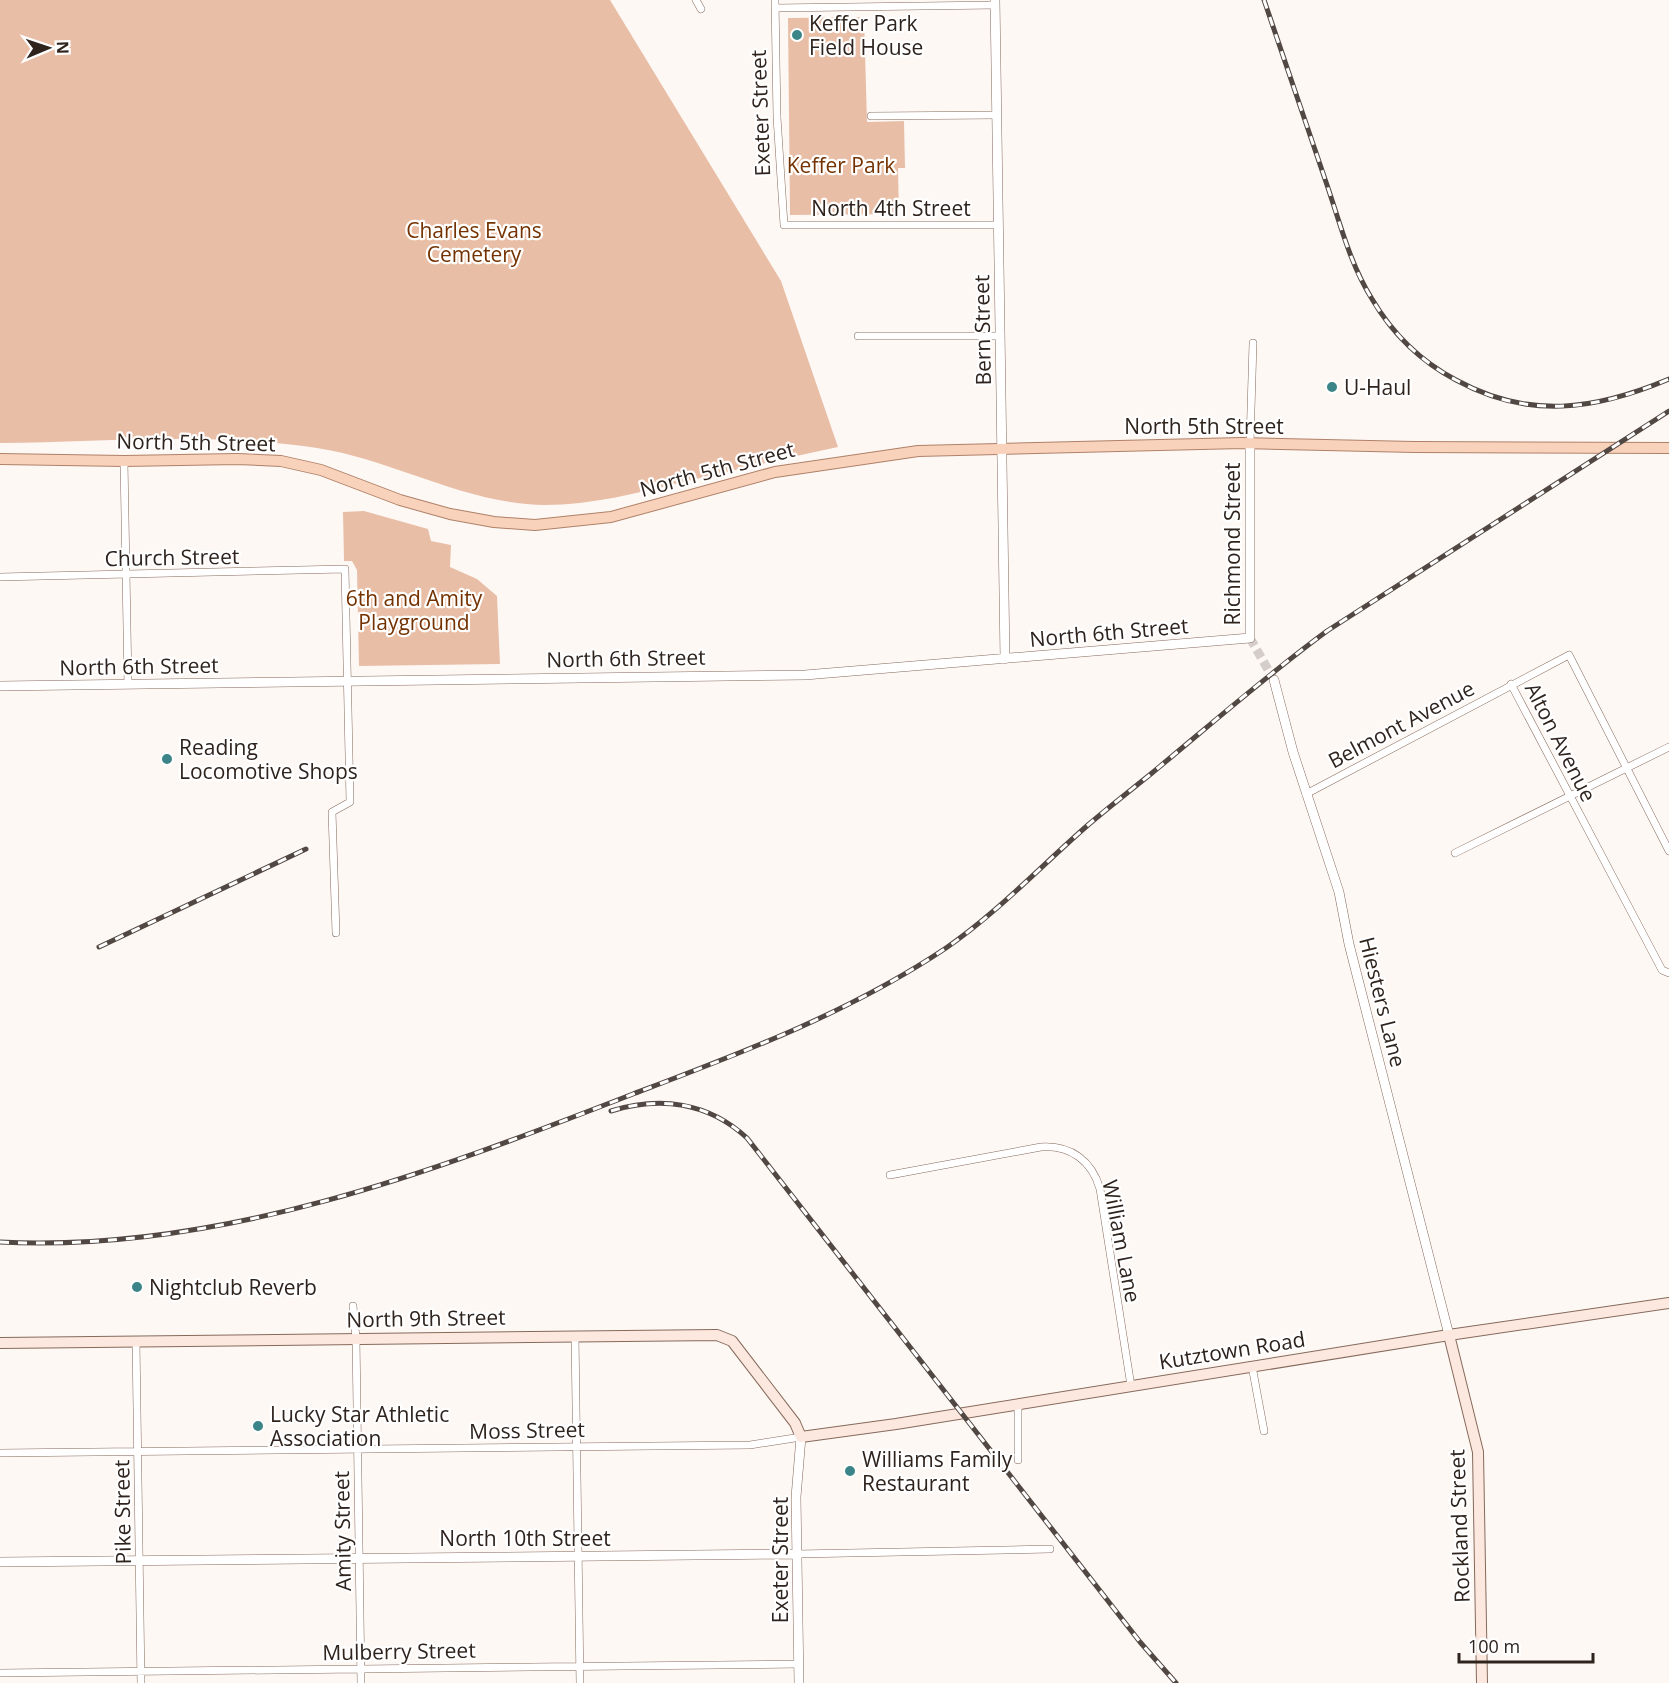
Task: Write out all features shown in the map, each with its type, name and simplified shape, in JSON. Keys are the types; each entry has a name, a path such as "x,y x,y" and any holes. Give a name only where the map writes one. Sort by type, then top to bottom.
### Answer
{"main road":[{"name":"North 5th Street","path":"0,459 281,461 321,470 434,510 494,522 535,525 611,517 727,484 818,464 918,451 1250,443 1414,447 1454,445 1669,448"},
{"name":"Kutztown Road","path":"801,1437 1449,1335 1669,1303"},
{"name":"North 9th Street","path":"0,1343 710,1334 727,1337 795,1423 801,1437"},
{"name":"Rockland Street","path":"1449,1335 1478,1452 1482,1683"}],"street":[{"path":"696,0 701,9"},
{"path":"775,4 995,3"},
{"name":"Bern Street","path":"995,3 1005,659"},
{"name":"Exeter Street","path":"775,4 777,117 784,225"},
{"path":"871,116 996,115"},
{"name":"North 4th Street","path":"784,225 998,225"},
{"path":"858,336 1000,336"},
{"name":"Richmond Street","path":"1250,638 1250,443 1253,343"},
{"path":"124,461 128,684"},
{"name":"Church Street","path":"0,577 345,569 348,680"},
{"name":"North 6th Street","path":"0,686 800,675 1250,638"},
{"name":"Alton Avenue","path":"1665,971 1569,797 1511,684 1569,655 1669,850"},
{"path":"336,933 332,812 350,802 348,680"},
{"name":"Hiesters Lane","path":"1274,680 1306,794 1339,892 1349,944 1449,1335"},
{"name":"Belmont Avenue","path":"1306,794 1511,684"},
{"path":"1455,853 1669,747"},
{"name":"William Lane","path":"890,1175 1041,1146 1058,1147 1083,1158 1097,1178 1100,1189 1131,1386"},
{"name":"Amity Street","path":"353,1306 356,1338 361,1683"},
{"path":"575,1336 579,1683"},
{"name":"Pike Street","path":"136,1341 141,1683"},
{"path":"1252,1366 1264,1431"},
{"path":"1018,1404 1018,1460"},
{"name":"Exeter Street","path":"799,1683 796,1497 801,1437"},
{"name":"Moss Street","path":"0,1453 357,1451 750,1445 801,1437"},
{"name":"North 10th Street","path":"0,1562 797,1554 1050,1549"},
{"name":"Mulberry Street","path":"0,1673 799,1664"}],"green space":[{"name":"Charles Evans Cemetery","path":"0,0 610,0 781,281 838,447 614,498 545,505 515,503 486,497 346,454 278,443 159,439 0,443"},
{"name":"Keffer Park","path":"864,17 867,122 904,121 905,168 898,168 899,214 790,215 788,18"},
{"name":"6th and Amity Playground","path":"364,511 428,529 431,541 451,545 450,567 477,579 497,596 500,664 359,666 357,570 352,561 344,561 343,512"}],"tunnel":[{"path":"1250,638 1274,680"}],"railway":[{"path":"1264,0 1352,258 1364,286 1380,311 1408,345 1430,364 1483,393 1510,401 1536,405 1562,406 1615,398 1669,379"},
{"path":"0,1242 82,1242 163,1234 244,1221 323,1201 480,1152 714,1063 833,1012 909,971 965,934 1001,905 1096,818 1327,631 1669,411"},
{"path":"99,947 306,849"},
{"path":"611,1111 647,1104 683,1105 716,1116 747,1138 1140,1642 1176,1683"}],"place":[{"name":"Keffer Park Field House","path":"797,35"},
{"name":"U-Haul","path":"1332,387"},
{"name":"Reading Locomotive Shops","path":"167,759"},
{"name":"Nightclub Reverb","path":"137,1287"},
{"name":"Lucky Star Athletic Association","path":"258,1426"},
{"name":"Williams Family Restaurant","path":"850,1471"}]}
